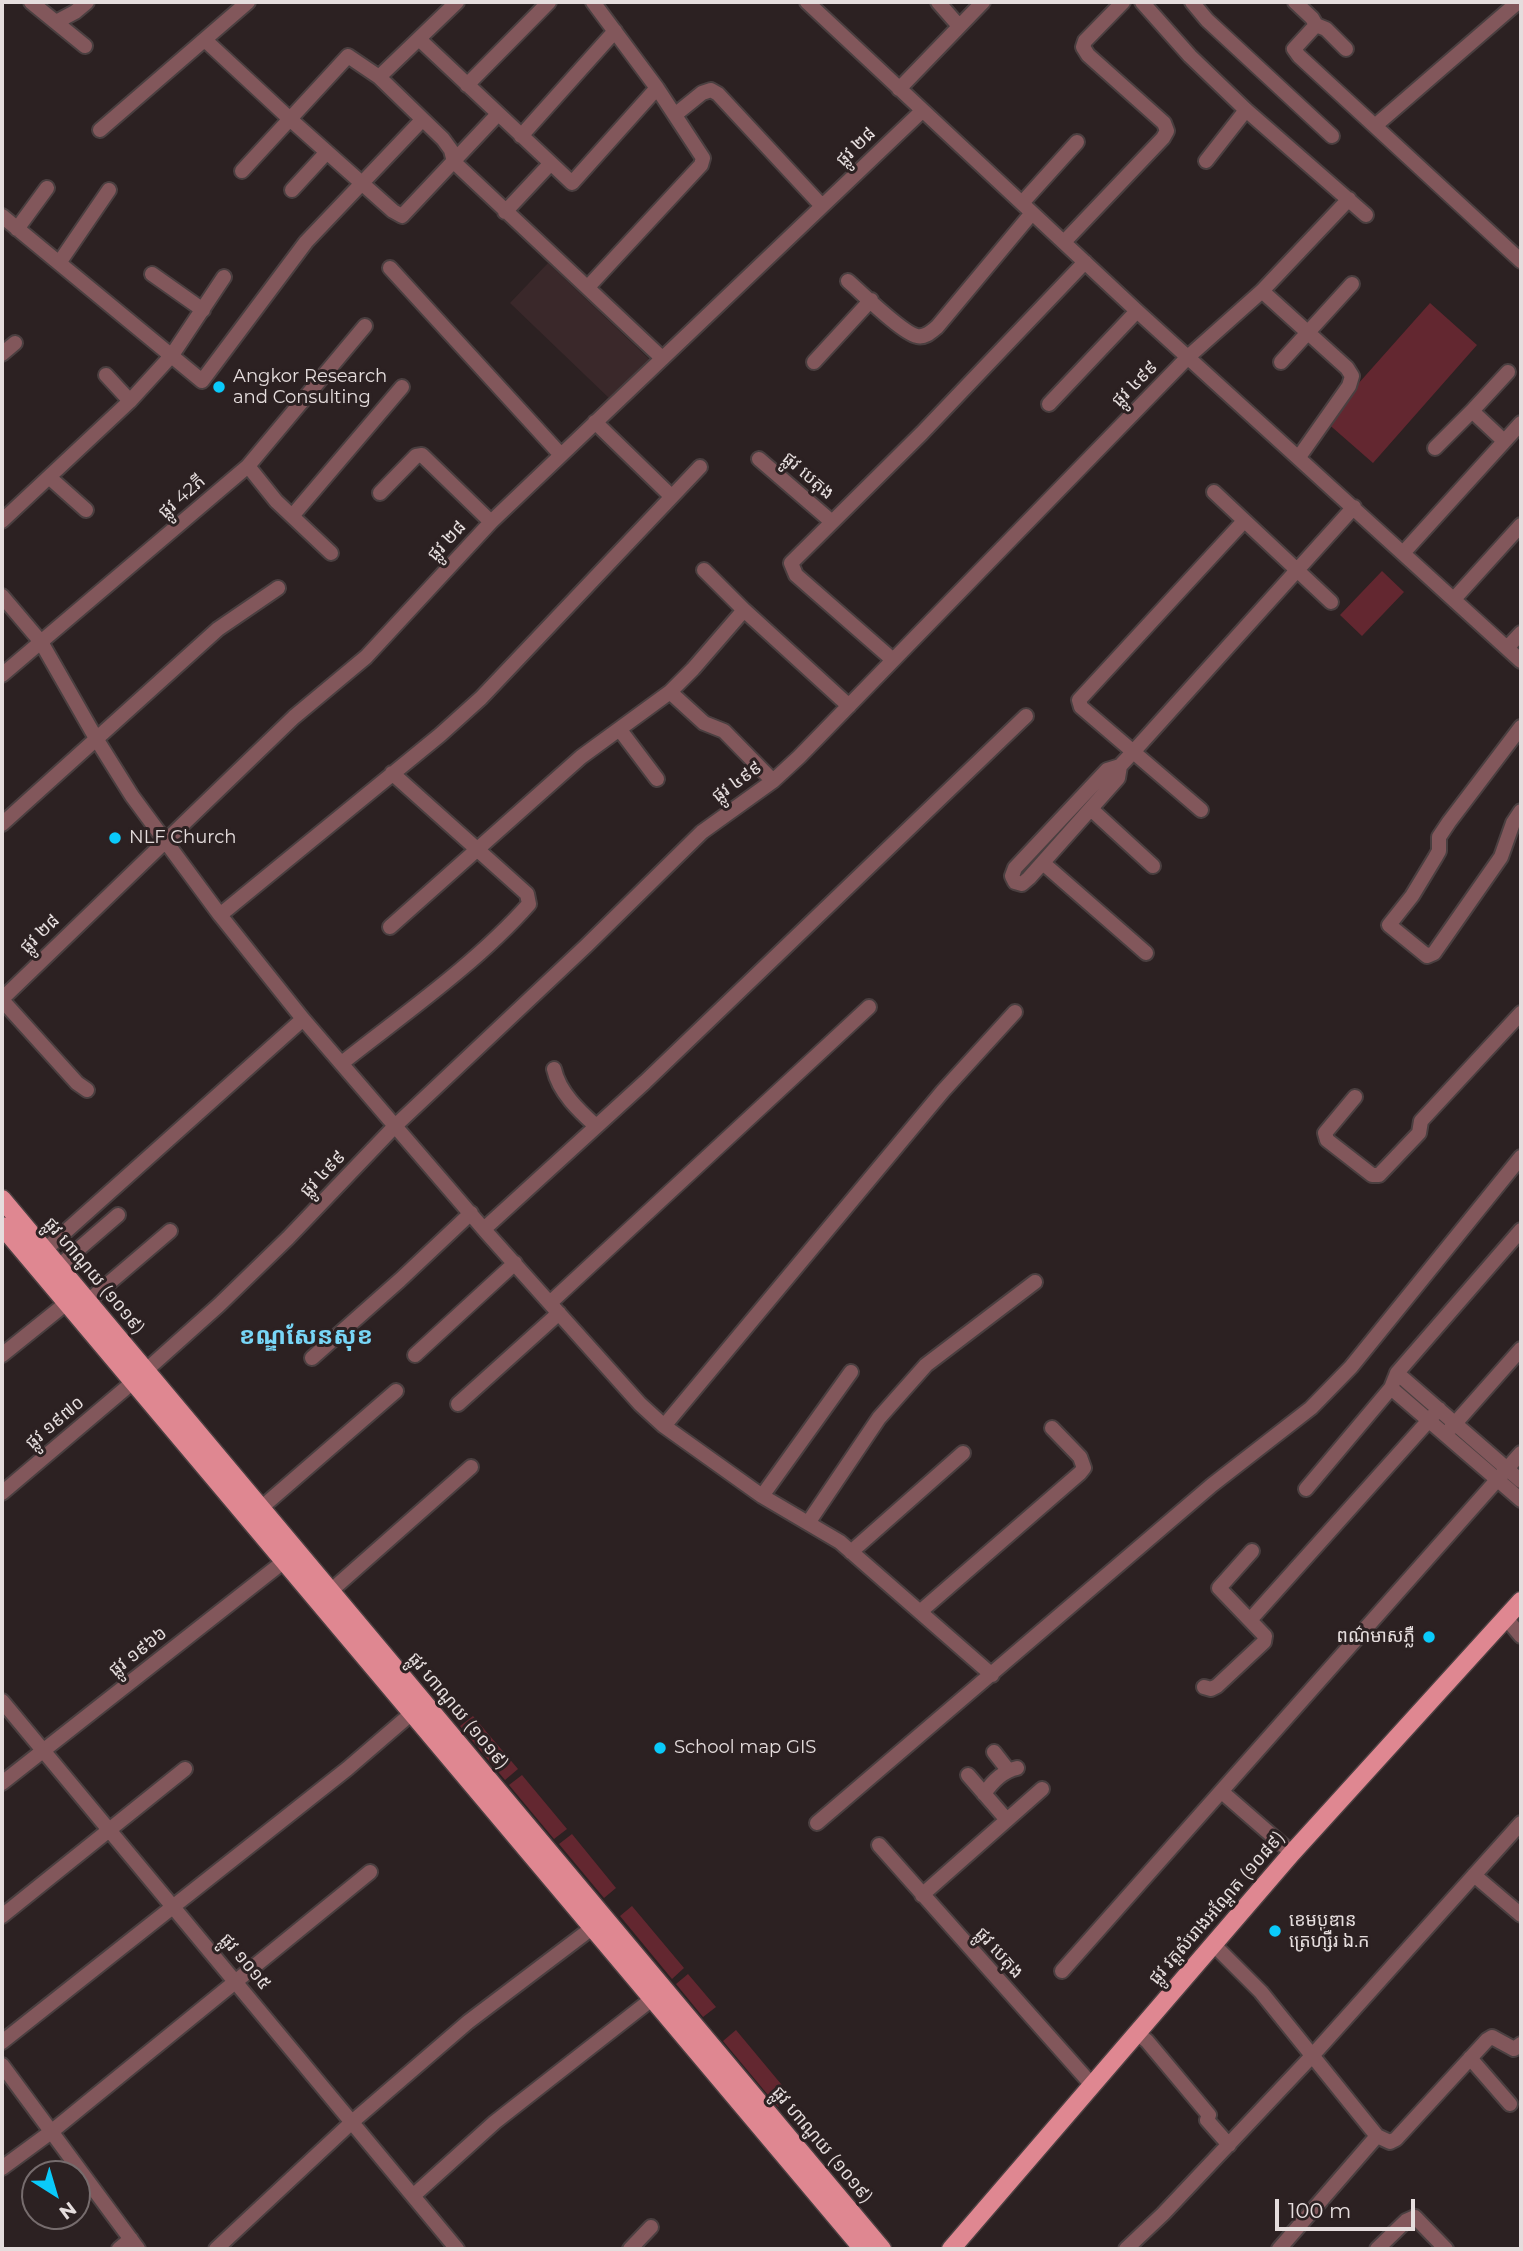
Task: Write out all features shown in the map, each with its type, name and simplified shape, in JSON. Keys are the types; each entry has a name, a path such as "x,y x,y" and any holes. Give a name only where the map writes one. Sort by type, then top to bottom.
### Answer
{"main road":[{"name":"ផ្លូវ ហាណូយ (១០១៩)","path":"2,1199 59,1266 77,1302"},
{"name":"ផ្លូវ ហាណូយ (១០១៩)","path":"2,1226 77,1302 140,1376 597,1922 652,1999 863,2249"},
{"name":"ផ្លូវ ហាណូយ (១០១៩)","path":"140,1376 261,1508 291,1556"},
{"name":"ផ្លូវ ហាណូយ (១០១៩)","path":"325,1596 412,1713 882,2249"},
{"name":"ផ្លូវ វត្តសំរោងអណ្ដែត (១០៨៩)","path":"951,2249 1292,1853 1521,1601"}],"street":[{"path":"32,2 85,46"},
{"path":"58,22 87,2"},
{"path":"100,130 248,2"},
{"path":"379,77 457,2"},
{"path":"467,85 549,2"},
{"path":"588,287 701,165 703,158 676,114 593,2"},
{"path":"807,2 1137,311 1521,660"},
{"path":"938,2 959,26"},
{"path":"899,89 983,2"},
{"path":"1064,242 1167,131 1164,123 1088,55 1083,47 1085,41 1123,2"},
{"path":"1142,2 1190,56 1246,110 1366,215"},
{"path":"1192,2 1207,20 1332,136"},
{"path":"1295,2 1312,18 1315,25 1326,29 1346,49"},
{"path":"1376,125 1517,4"},
{"path":"1315,25 1294,49 1299,56 1521,261"},
{"path":"521,136 615,31"},
{"path":"419,39 572,183 657,88"},
{"path":"205,40 290,120 402,216 498,114"},
{"path":"242,172 348,56 379,77 451,150 454,162 662,358"},
{"path":"676,114 702,93 711,90 719,94 822,206"},
{"path":"1206,161 1246,110"},
{"name":"ផ្លូវ ២៨","path":"2,999 294,717 366,657 491,522 922,111"},
{"path":"2,216 202,381 306,242 422,120"},
{"path":"848,281 913,334 926,336 937,327 1077,142"},
{"path":"292,190 327,152"},
{"path":"505,212 550,164"},
{"path":"17,229 47,188"},
{"path":"59,263 108,190"},
{"name":"ផ្លូវ ៤៩៩","path":"140,1376 278,1247 396,1126 702,832 773,781 1188,357 1262,290 1349,199"},
{"path":"893,660 796,575 791,563 922,433 1085,262"},
{"path":"390,268 561,456"},
{"path":"152,274 203,310"},
{"path":"2,521 130,401 172,355 224,277"},
{"path":"1282,362 1352,284"},
{"path":"1262,290 1347,368 1352,376 1349,386 1299,457"},
{"path":"814,362 871,300"},
{"path":"1049,404 1137,311"},
{"name":"ផ្លូវ 42ភី","path":"2,675 248,466 365,326"},
{"path":"2,354 15,343"},
{"path":"1435,448 1508,372"},
{"path":"106,375 130,401"},
{"path":"293,515 402,387"},
{"path":"1472,411 1504,441"},
{"path":"596,422 671,496"},
{"path":"1404,552 1521,423"},
{"path":"380,493 416,456 422,455 491,522"},
{"name":"ផ្លូវ បេតុង","path":"759,459 832,522"},
{"path":"248,466 276,501 331,553"},
{"path":"220,915 481,698 700,467"},
{"path":"49,477 86,510"},
{"path":"1214,492 1331,602"},
{"path":"1120,766 1118,778 1043,863 1022,884 1015,882 1012,876 1016,868 1107,771 1120,766 1354,507"},
{"path":"1201,810 1081,706 1079,701 1244,521"},
{"path":"1454,599 1521,525"},
{"path":"704,570 849,706"},
{"path":"2,824 218,629 278,588"},
{"path":"2,597 41,642 97,740 164,840 220,915 303,1019 484,1229 640,1404 664,1426 762,1496 840,1542 992,1675"},
{"path":"390,927 581,757 670,692 744,610"},
{"path":"1507,648 1521,633"},
{"path":"670,692 704,723 724,731 773,781"},
{"path":"484,1229 596,1126 1026,716"},
{"path":"1518,821 1501,857 1434,953 1427,956 1390,925 1435,858 1439,850 1439,837 1448,822 1521,727"},
{"path":"620,730 657,779"},
{"path":"342,1063 445,981 516,919 529,904 527,894 392,773"},
{"path":"1091,809 1153,866"},
{"path":"1043,863 1146,953"},
{"path":"2,999 77,1083 87,1090"},
{"path":"458,1405 555,1307 869,1007"},
{"path":"664,1426 934,1101 1015,1012"},
{"path":"1355,1097 1325,1133 1327,1140 1372,1175 1379,1175 1419,1133 1421,1121 1521,1013"},
{"path":"45,1250 303,1019"},
{"path":"554,1069 562,1088 581,1113 596,1126"},
{"path":"817,1824 1212,1485 1311,1408 1351,1367 1521,1157"},
{"path":"312,1358 471,1213"},
{"path":"59,1266 118,1215"},
{"path":"1306,1489 1391,1388 1397,1373 1521,1230"},
{"path":"2,1355 170,1231"},
{"path":"415,1355 515,1263"},
{"path":"808,1523 879,1418 926,1365 1035,1282"},
{"path":"1446,1434 1521,1349"},
{"path":"762,1496 851,1372"},
{"path":"1397,1373 1456,1423 1503,1474 1521,1500"},
{"name":"ផ្លូវ ១៩៧០","path":"2,1493 140,1376"},
{"path":"1391,1388 1446,1434 1503,1474 1521,1481"},
{"path":"261,1508 396,1391"},
{"path":"1251,1620 1439,1409"},
{"path":"921,1611 1080,1474 1084,1468 1080,1457 1052,1428"},
{"path":"851,1552 964,1453"},
{"path":"1062,1971 1521,1453"},
{"path":"325,1596 471,1467"},
{"path":"1204,1687 1211,1689 1217,1686 1264,1642 1265,1636 1219,1588 1252,1551"},
{"name":"ផ្លូវ ១៩៦៦","path":"2,1783 291,1556"},
{"path":"1506,1618 1521,1636"},
{"name":"ផ្លូវ ១០១៥","path":"2,1701 457,2249"},
{"path":"2,2042 337,1778 412,1713"},
{"path":"984,1794 988,1787 1013,1769 994,1752"},
{"path":"2,1916 185,1769"},
{"path":"968,1775 1007,1820"},
{"path":"922,1895 1042,1788"},
{"path":"1222,1792 1292,1853"},
{"path":"1126,2249 1229,2145 1474,1875 1518,1832"},
{"name":"ផ្លូវ បេតុង","path":"879,1845 1091,2085"},
{"path":"2,2168 51,2132 370,1872"},
{"path":"1474,1875 1521,1914"},
{"path":"216,2249 352,2122 468,2022 597,1922"},
{"path":"1213,1944 1261,1992 1377,2136 1390,2142 1396,2140 1492,2037 1514,2049 1521,2044"},
{"path":"413,2196 495,2122 652,1999"},
{"path":"1136,2033 1147,2041 1209,2115 1207,2120 1229,2145"},
{"path":"1470,2059 1510,2104"},
{"path":"2,2065 134,2244 119,2249"},
{"path":"1279,2249 1377,2136"},
{"path":"1377,2249 1406,2221 1415,2217 1446,2249"},
{"path":"630,2249 651,2227"}],"shaded area":[{"path":"548,263 650,360 610,399 510,303"},
{"path":"1430,303 1477,345 1373,463 1325,421"},
{"path":"1382,571 1404,592 1362,636 1340,615"},
{"path":"473,1716 518,1769 505,1780 460,1726"},
{"path":"522,1775 567,1829 554,1839 509,1785"},
{"path":"572,1834 616,1888 604,1898 559,1844"},
{"path":"632,1906 684,1968 672,1979 620,1916"},
{"path":"688,1974 716,2007 703,2017 676,1984"},
{"path":"736,2030 791,2096 778,2107 723,2041"}],"place":[{"name":"Angkor Research and Consulting","path":"219,387"},
{"name":"NLF Church","path":"115,838"},
{"name":"ពណ៌មាសភ្លឺ","path":"1429,1637"},
{"name":"School map GIS","path":"660,1748"},
{"name":"ខេមបូឌាន ត្រេហ្សឺរ ឯ.ក","path":"1275,1931"}],"district":[{"name":"ខណ្ឌសែនសុខ","path":"306,1337"}]}
